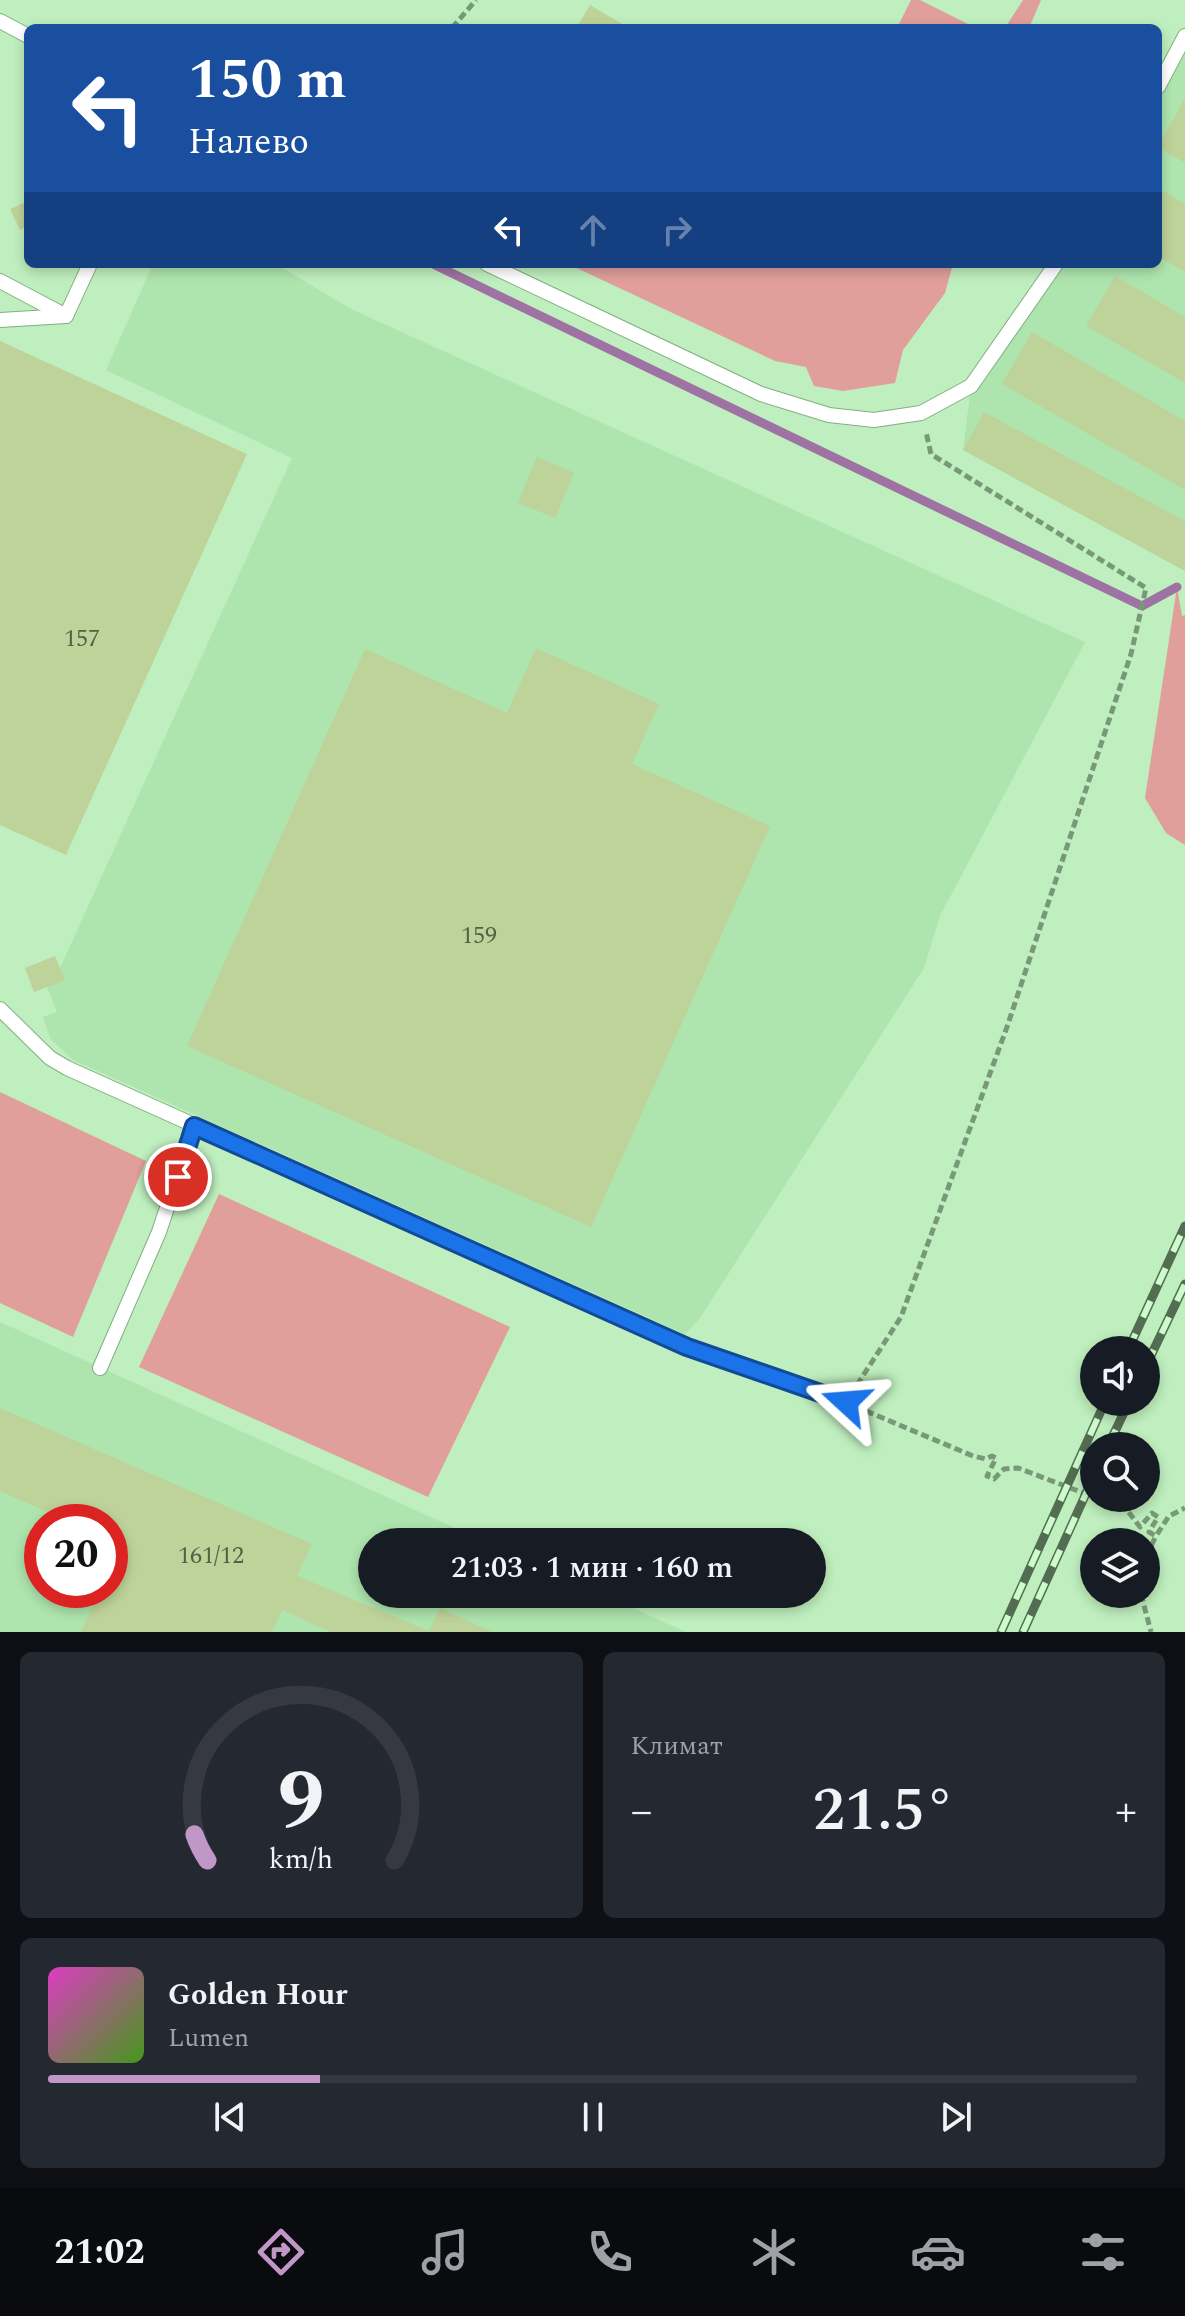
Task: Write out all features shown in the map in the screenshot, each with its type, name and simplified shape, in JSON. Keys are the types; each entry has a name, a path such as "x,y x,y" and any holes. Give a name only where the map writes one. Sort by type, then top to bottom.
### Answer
{"lane":[{"path":"0,21 24,34"},
{"path":"1162,79 1185,36"},
{"path":"66,316 88,268"},
{"path":"495,268 761,394 829,415 874,420 921,413 971,386 1053,268"},
{"path":"0,281 66,316"},
{"path":"0,320 66,316"},
{"path":"0,1009 50,1058 67,1068 687,1347 846,1402"},
{"path":"100,1368 159,1232 194,1126"}],"path":[{"path":"455,24 476,0"},
{"path":"921,413 931,454 1146,588 1131,654 1040,928 901,1317 846,1402 973,1456 996,1458 987,1476 994,1479 999,1471 1018,1468 1080,1492"},
{"path":"1160,1530 1169,1516 1185,1508"},
{"path":"1129,1512 1140,1527 1152,1513 1158,1517 1151,1528"},
{"path":"1145,1608 1151,1632"}],"shaded area":[{"path":"911,0 920,0 968,24 899,24"},
{"path":"1023,0 1041,0 1031,24 1008,24"},
{"path":"1185,36 1185,571 963,450 971,386 1053,268 1162,268 1162,79"},
{"path":"151,268 283,268 351,309 1085,642 940,916 924,968 700,1318 685,1334 73,1060 50,1038 43,1017 57,1012 47,987 60,968 292,458 106,370"},
{"path":"577,268 952,268 945,293 903,350 895,383 843,391 814,386 806,367 775,361"},
{"path":"1177,587 1182,616 1185,615 1185,845 1166,833 1145,798"},
{"path":"0,1092 146,1161 73,1337 0,1303"},
{"path":"219,1194 510,1327 428,1497 139,1367"},
{"path":"0,1322 455,1528 358,1528 358,1608 633,1608 686,1632 0,1632"}],"building":[{"path":"590,5 622,24 578,24"},
{"path":"1185,98 1185,163 1162,149 1162,140"},
{"path":"1162,190 1185,204 1185,272 1162,258"},
{"path":"24,203 24,228 20,230 10,209"},
{"path":"1115,276 1185,317 1185,383 1086,326"},
{"path":"1032,332 1185,421 1185,490 1002,384"},
{"path":"0,341 247,454 66,855 0,825"},
{"path":"984,412 1185,521 1185,571 963,450"},
{"path":"537,457 574,473 555,518 518,503"},
{"path":"536,648 659,704 632,764 770,826 591,1227 187,1046 365,649 507,713"},
{"path":"55,956 65,980 34,992 25,968"},
{"path":"0,1408 312,1544 297,1576 358,1601 358,1608 374,1608 429,1631 440,1608 492,1632 331,1632 282,1610 272,1632 81,1632 92,1608 128,1608 128,1504 29,1504 0,1491"}],"waterway":[{"path":"441,268 1142,606 1177,587"}],"railway":[{"path":"1134,1336 1185,1226"},
{"path":"1160,1337 1185,1284"},
{"path":"1001,1632 1099,1416"},
{"path":"1115,1432 1122,1416"},
{"path":"1023,1632 1080,1507"}],"route":[{"path":"178,1177 194,1126 687,1347 846,1402"}]}
